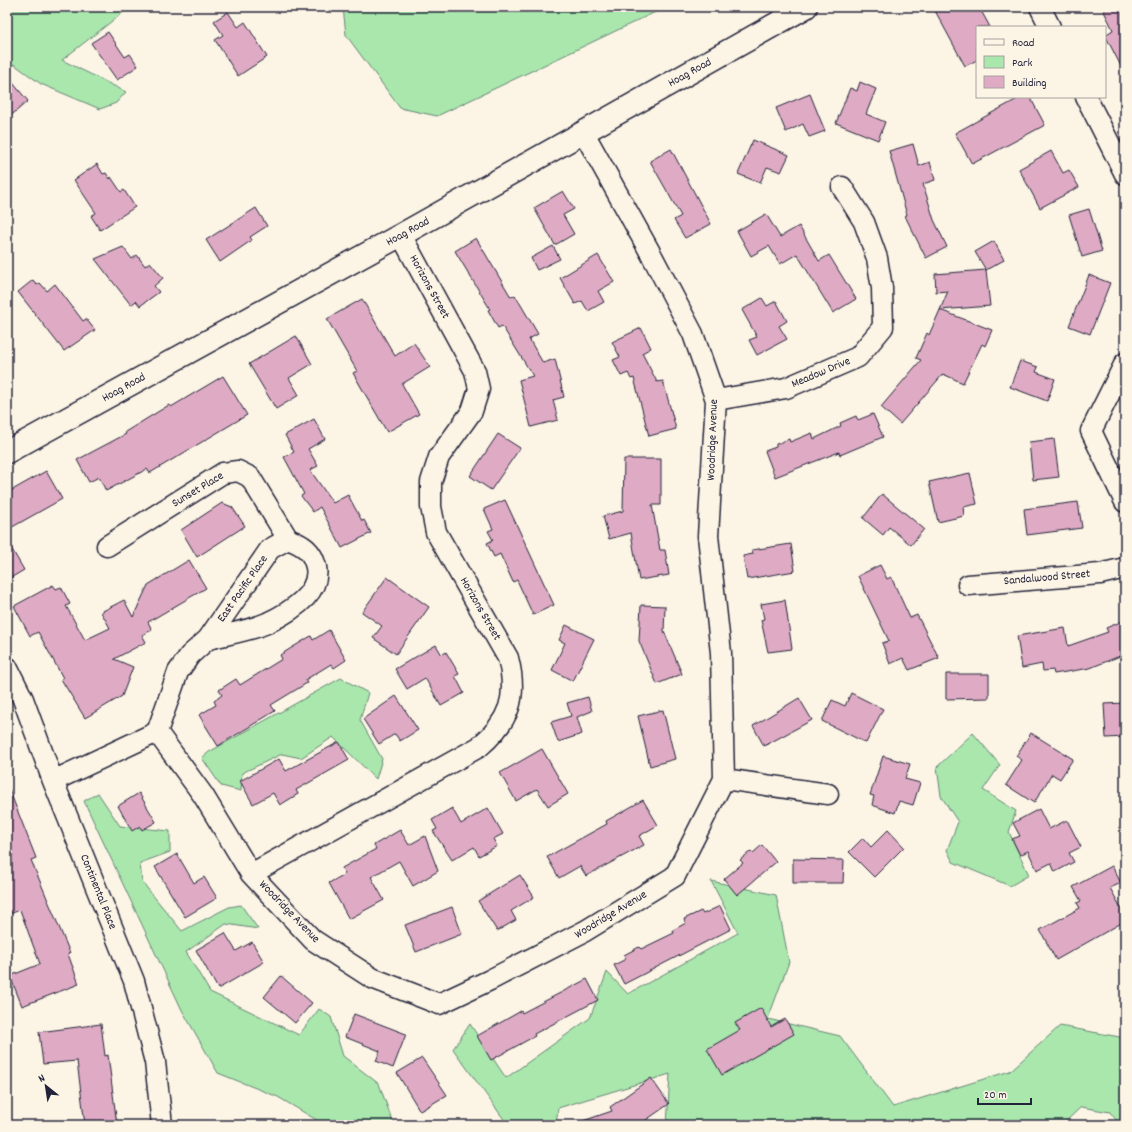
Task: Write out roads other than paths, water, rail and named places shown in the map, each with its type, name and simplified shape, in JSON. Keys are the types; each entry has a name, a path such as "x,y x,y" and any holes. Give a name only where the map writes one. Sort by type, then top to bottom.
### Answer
{"street":[{"name":"Hoag Road","path":"7,452 401,236 806,7"},
{"path":"1040,7 1050,26"},
{"path":"1087,98 1125,174"},
{"name":"Woodridge Avenue","path":"157,732 204,795 251,874 314,940 372,978 439,1004 490,980 585,931 675,876 724,779 721,653 708,536 716,400 692,334 650,252 584,132"},
{"name":"Meadow Drive","path":"716,400 786,388 858,357 883,327 882,288 877,258 864,222 842,186"},
{"name":"Horizons Street","path":"251,874 479,747 494,734 505,719 512,699 513,677 508,658 436,532 432,508 431,482 439,456 472,411 479,390 476,371 401,236"},
{"path":"1125,362 1091,431 1125,502"},
{"name":"Sunset Place","path":"107,546 223,473 238,471 250,477 288,539"},
{"name":"East Pacific Place","path":"157,732 178,672 190,655 208,639 270,549 288,539 304,545 314,557 317,574 309,593 292,609 266,624 208,639"},
{"name":"Sandalwood Street","path":"968,585 1100,574 1125,568"},
{"name":"Continental Place","path":"7,668 23,699 53,781 134,981 155,1062 162,1125"},
{"path":"53,781 157,732"},
{"path":"724,779 828,794"}]}
